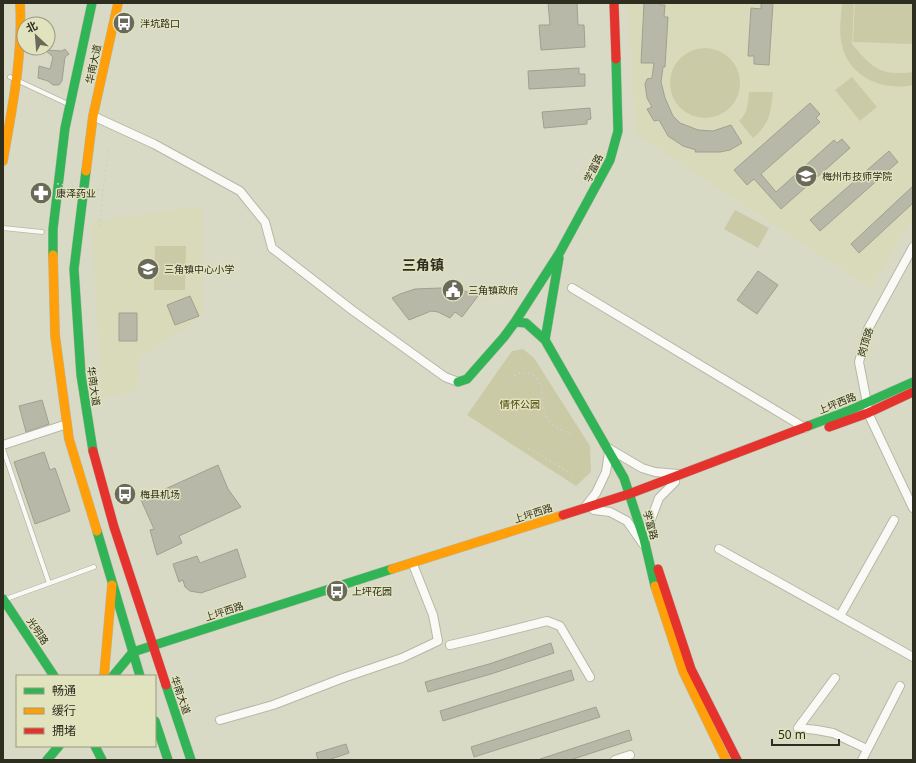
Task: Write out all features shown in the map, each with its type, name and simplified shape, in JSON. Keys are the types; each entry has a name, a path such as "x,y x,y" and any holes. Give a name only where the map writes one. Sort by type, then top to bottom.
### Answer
{"street":[{"path":"3,161 16,83 22,23 20,3"},
{"name":"华南大道","path":"92,3 65,128 53,230 55,335 68,439 140,675"},
{"name":"华南大道","path":"118,3 93,116 74,269 81,375 92,446 121,549 191,760"},
{"name":"学富路","path":"458,382 467,379 504,337 515,322 560,252 610,160 618,131 614,3"},
{"path":"93,116 154,144 240,191 266,222 272,248 352,310 445,377 458,382"},
{"name":"岗顶路","path":"913,247 868,329 859,362 868,413 913,508"},
{"path":"545,340 560,252"},
{"path":"572,288 805,428"},
{"name":"学富路","path":"515,322 526,323 545,340 624,478 632,495 691,668 737,760"},
{"name":"上坪西路","path":"632,495 681,474 805,428 867,403 913,382"},
{"name":"上坪西路","path":"154,648 414,567 675,482 868,413 913,392"},
{"path":"3,445 66,424"},
{"path":"644,543 627,521 610,512 590,509 606,472 608,449 642,468 655,472 681,474"},
{"path":"644,543 659,498 675,482"},
{"name":"学富路","path":"632,495 657,594 683,671 726,760"},
{"name":"上坪西路","path":"154,648 590,509"},
{"path":"840,616 894,520"},
{"path":"103,554 121,549"},
{"path":"719,550 913,657"},
{"path":"220,720 273,705 343,678 402,658 438,641 434,615 414,567"},
{"path":"104,675 112,582"},
{"name":"光明路","path":"3,599 53,675"},
{"path":"450,645 476,640 547,621 560,626 590,677"},
{"path":"114,675 133,652 154,648"},
{"path":"835,678 798,728 833,733 868,749"},
{"path":"862,760 900,686"},
{"path":"156,724 168,760"},
{"path":"47,760 58,747"},
{"path":"96,747 102,760"},
{"path":"614,760 630,755"}],"lane":[{"path":"10,77 70,105"},
{"path":"3,228 42,232"},
{"path":"3,449 49,583"},
{"path":"3,599 94,567"}],"path":[{"path":"100,226 109,149"},
{"path":"52,184 103,191"},
{"path":"514,376 520,373 533,374 539,382 542,393 542,406 544,414 550,423 573,435"},
{"path":"528,448 572,474"}],"shaded area":[{"name":"梅州市技师学院","path":"627,3 913,3 913,218 871,288 636,134"},
{"name":"三角镇中心小学","path":"202,206 203,316 139,357 137,390 102,398 91,221"}],"green space":[{"path":"842,3 854,3 852,44 857,50 867,60 883,71 897,73 913,72 913,85 892,86 881,84 862,75 854,68 847,59 841,44 840,26"},
{"path":"855,3 913,3 913,44 853,42"},
{"path":"698,48 712,48 725,53 735,63 740,76 740,90 735,103 725,113 712,118 698,118 685,113 675,103 670,90 670,76 675,63 685,53"},
{"path":"852,77 877,107 860,121 835,90"},
{"path":"749,92 773,92 769,117 763,127 753,138 739,121 746,111"},
{"path":"735,210 769,228 758,248 724,229"},
{"path":"155,246 186,246 185,290 154,290"},
{"name":"情怀公园","path":"523,349 534,358 590,446 591,472 576,486 467,415 512,351"}],"building":[{"path":"548,3 577,3 578,25 584,25 585,47 541,50 539,25 550,25"},
{"path":"644,3 660,3 660,5 665,5 664,17 668,17 665,67 663,67 661,82 665,98 673,116 680,123 698,130 713,131 731,125 742,143 730,150 720,152 695,152 696,150 683,146 668,136 659,120 654,121 647,109 652,107 647,98 645,84 647,79 652,78 654,63 641,63"},
{"path":"761,3 773,3 769,65 754,64 754,56 748,56 751,8 761,9"},
{"path":"65,49 69,54 65,57 62,81 59,85 53,85 48,81 38,78 39,66 50,69 53,57 52,56 56,56 56,51 62,51"},
{"path":"579,68 579,74 585,74 585,86 529,89 528,71"},
{"path":"810,103 820,114 816,118 820,122 761,174 776,192 834,140 837,143 842,139 850,148 781,209 754,179 747,185 734,170"},
{"path":"590,108 591,119 587,120 587,124 544,128 542,112"},
{"path":"889,151 898,162 820,231 810,220"},
{"path":"913,186 913,203 859,253 851,244"},
{"path":"758,271 778,285 757,314 737,300"},
{"path":"440,288 462,290 478,296 462,317 455,312 450,318 438,312 431,311 409,320 392,298 415,289"},
{"path":"190,296 199,316 175,325 167,305"},
{"path":"119,313 137,313 137,341 119,341"},
{"path":"42,400 49,424 26,432 19,406"},
{"path":"44,452 50,470 55,468 70,511 35,524 14,462"},
{"path":"218,465 228,489 241,507 179,536 182,543 157,555 150,530 154,529 141,500"},
{"path":"237,549 246,577 201,593 190,591 185,587 183,580 179,582 173,564 197,556 200,563"},
{"path":"551,643 554,653 491,674 428,692 425,682 489,664"},
{"path":"571,670 574,680 443,721 440,711"},
{"path":"596,707 600,717 474,757 471,747"},
{"path":"629,730 632,740 570,760 540,760 540,759"},
{"path":"346,744 349,753 328,760 318,760 316,753"}],"traffic: fast":[{"path":"53,255 53,229 65,128 92,3"},
{"path":"458,382 467,379 504,337 515,322 560,252 610,160 618,131 616,59"},
{"path":"86,171 74,269 81,375 93,451"},
{"path":"545,340 559,258"},
{"path":"515,322 526,323 545,340 624,478 644,539 655,586"},
{"path":"808,426 848,411 913,382"},
{"path":"97,531 140,675"},
{"path":"114,675 133,652 392,569"},
{"path":"3,599 53,675"},
{"path":"166,685 191,760"},
{"path":"156,724 168,760"},
{"path":"47,760 58,747"},
{"path":"96,747 102,760"}],"traffic: slow":[{"path":"3,161 18,63 20,43 20,3"},
{"path":"86,171 93,116 118,3"},
{"path":"53,255 55,335 69,439 97,531"},
{"path":"392,569 563,515"},
{"path":"104,675 112,585"},
{"path":"655,586 683,671 726,760"}],"traffic: jam":[{"path":"614,3 616,59"},
{"path":"829,427 868,413 913,392"},
{"path":"563,515 629,494 808,426"},
{"path":"93,451 114,527 166,685"},
{"path":"658,569 691,669 737,760"}],"place":[{"name":"泮坑路口","path":"124,23"},
{"name":"梅州市技师学院","path":"806,176"},
{"name":"康泽药业","path":"41,193"},
{"name":"三角镇中心小学","path":"148,269"},
{"name":"三角镇政府","path":"453,290"},
{"name":"梅县机场","path":"125,494"},
{"name":"上坪花园","path":"337,591"}],"district":[{"name":"三角镇","path":"423,265"}]}
